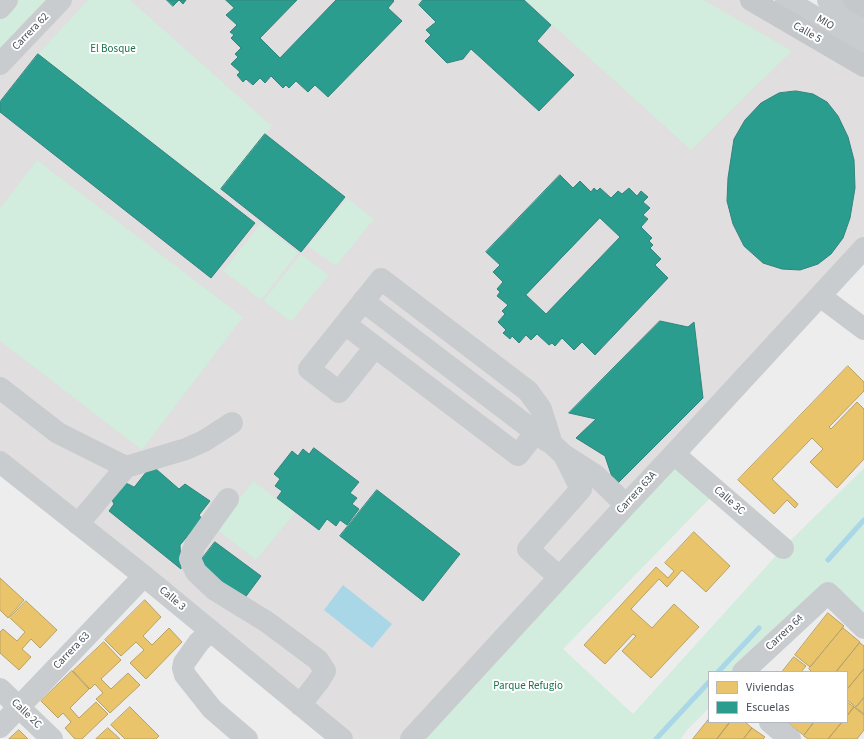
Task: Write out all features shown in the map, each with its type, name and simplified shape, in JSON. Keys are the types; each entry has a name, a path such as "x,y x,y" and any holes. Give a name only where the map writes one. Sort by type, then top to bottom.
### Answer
{"main road":[{"name":"Calle 5","path":"751,0 864,66"},
{"path":"768,0 864,57"},
{"path":"854,0 864,6"}],"street":[{"path":"0,8 7,0"},
{"name":"Carrera 62","path":"0,64 61,0"},
{"name":"MIO","path":"786,0 864,46"},
{"name":"MIO","path":"828,0 864,22"},
{"name":"Carrera 63A","path":"410,739 864,248"},
{"path":"820,296 864,329"},
{"path":"375,347 339,392 309,369 363,301 551,444 595,475 626,505"},
{"path":"345,324 518,455 551,444"},
{"path":"0,388 58,433 126,467"},
{"path":"78,524 126,467 204,442 232,423"},
{"path":"551,444 581,489 528,548 559,577"},
{"name":"Calle 3C","path":"674,454 783,548"},
{"name":"Calle 3","path":"0,462 144,576 342,739"},
{"path":"228,498 195,545 190,559 196,572 215,590 267,622 318,660 325,671 300,704"},
{"name":"Carrera 63","path":"0,727 144,576"},
{"name":"Carrera 64","path":"744,671 828,593 864,628"},
{"path":"211,631 199,642 184,663 185,675 212,708 246,739"},
{"name":"Calle 2C","path":"0,689 52,739"},
{"path":"771,723 790,739"}],"shaded area":[{"path":"61,0 751,0 864,66 864,248 411,739 342,739 0,462 0,64"}],"green space":[{"path":"7,0 61,0 0,64 0,8"},
{"name":"El Bosque","path":"88,0 130,0 272,126 218,193 38,54"},
{"path":"525,0 704,0 792,51 691,150"},
{"path":"37,160 243,317 142,450 0,341 0,208"},
{"path":"347,198 374,219 336,266 308,246"},
{"path":"261,223 298,253 261,300 223,271"},
{"path":"301,254 329,275 291,322 263,301"},
{"name":"Parque Refugio","path":"674,454 717,491 563,649 633,714 783,548 864,468 864,628 828,594 744,671 708,671 708,709 686,731 681,739 411,739"},
{"path":"253,481 295,513 256,560 216,529"}],"water":[{"path":"343,585 392,624 372,648 324,610"}],"building: Viviendas":[{"path":"848,366 864,382 864,391 829,427 831,429 857,402 864,409 864,459 837,488 810,462 823,449 812,438 772,479 798,504 795,508 787,500 774,514 738,480"},
{"path":"694,532 730,566 706,592 682,570 667,587 659,579 631,609 652,628 674,604 699,627 651,678 622,651 636,636 633,634 605,664 584,645 656,567 668,578 674,571 665,563"},
{"path":"0,578 24,600 8,618 0,610"},
{"path":"145,600 161,617 143,636 152,645 169,628 182,642 146,679 130,663 144,650 136,642 121,656 105,640"},
{"path":"26,601 57,630 40,648 31,639 22,649 31,657 19,670 0,653 0,632 3,629 17,641 25,632 10,618"},
{"path":"828,613 844,626 810,667 795,655"},
{"path":"843,628 860,642 837,671 811,671 809,669"},
{"path":"104,642 121,660 101,679 111,689 128,673 140,685 110,713 96,699 103,693 95,684 90,689 73,671"},
{"path":"860,643 864,646 864,669 848,688 848,671 837,671"},
{"path":"794,657 806,666 802,671 783,671"},
{"path":"864,669 864,697 856,707 848,701 848,689"},
{"path":"72,671 89,689 70,708 79,718 96,702 108,714 82,739 75,739 65,728 71,722 63,713 58,718 41,701"},
{"path":"864,698 864,714 856,708"},
{"path":"848,703 854,707 848,715"},
{"path":"130,707 159,736 156,739 125,739 111,725"},
{"path":"854,707 864,715 864,730 857,739 828,739 841,723 848,723 848,715"},
{"path":"708,720 708,723 729,723 717,739 693,739"},
{"path":"729,723 746,723 752,728 743,739 717,739"},
{"path":"788,723 813,723 804,735"},
{"path":"813,723 841,723 828,739 808,739 804,736"},
{"path":"108,728 120,739 96,739"},
{"path":"752,728 765,737 763,739 744,739"},
{"path":"19,730 28,739 9,739"}],"building: Escuelas":[{"path":"167,0 179,0 173,6"},
{"path":"179,0 186,0 183,4"},
{"path":"226,0 297,0 260,38 280,58 336,0 393,0 394,1 388,8 402,21 328,97 315,85 308,92 296,81 289,88 286,85 283,88 271,76 265,83 260,78 253,85 246,79 243,82 237,75 240,72 231,64 238,57 235,54 241,48 231,38 234,35 230,32 237,25 226,15 234,8"},
{"path":"423,0 524,0 551,25 537,41 574,75 539,111 471,49 463,59 447,63 425,41 431,35 426,30 436,22 419,5"},
{"path":"38,54 255,223 211,278 0,112 0,102"},
{"path":"796,91 813,94 827,102 838,116 848,137 854,160 855,188 850,218 843,238 831,254 818,264 800,270 782,269 763,263 744,246 733,224 727,201 728,178 734,139 745,120 761,103 779,93"},
{"path":"265,134 345,197 301,252 221,189"},
{"path":"560,175 573,188 580,181 591,192 594,188 597,191 600,188 611,198 618,191 622,194 629,188 637,196 641,191 648,197 643,202 650,208 643,215 648,219 641,227 652,238 649,241 653,245 650,248 661,259 655,265 668,278 595,355 582,342 574,350 562,338 555,346 552,343 549,345 537,334 531,340 526,335 519,343 512,336 510,339 503,333 506,330 498,322 505,314 502,311 508,305 497,296 500,292 497,289 503,282 493,272 500,265 486,252","holes":["600,218 620,237 546,314 526,295"]},
{"path":"660,321 688,327 694,322 703,398 615,486 605,456 576,438 596,419 569,413"},
{"path":"314,448 359,482 350,493 357,498 352,504 359,509 347,525 340,520 336,526 327,519 319,530 277,498 282,491 275,486 280,479 274,474 292,451 298,456 303,449 309,454"},
{"path":"149,469 156,469 179,489 185,484 210,501 199,515 202,519 180,545 181,569 109,511 114,504 112,500 124,483 134,487"},
{"path":"377,490 460,554 423,601 340,536"},
{"path":"215,542 261,576 244,599 198,564"}],"waterway":[{"path":"828,560 864,520"},
{"path":"719,671 759,628"},
{"path":"656,739 708,683"}]}
